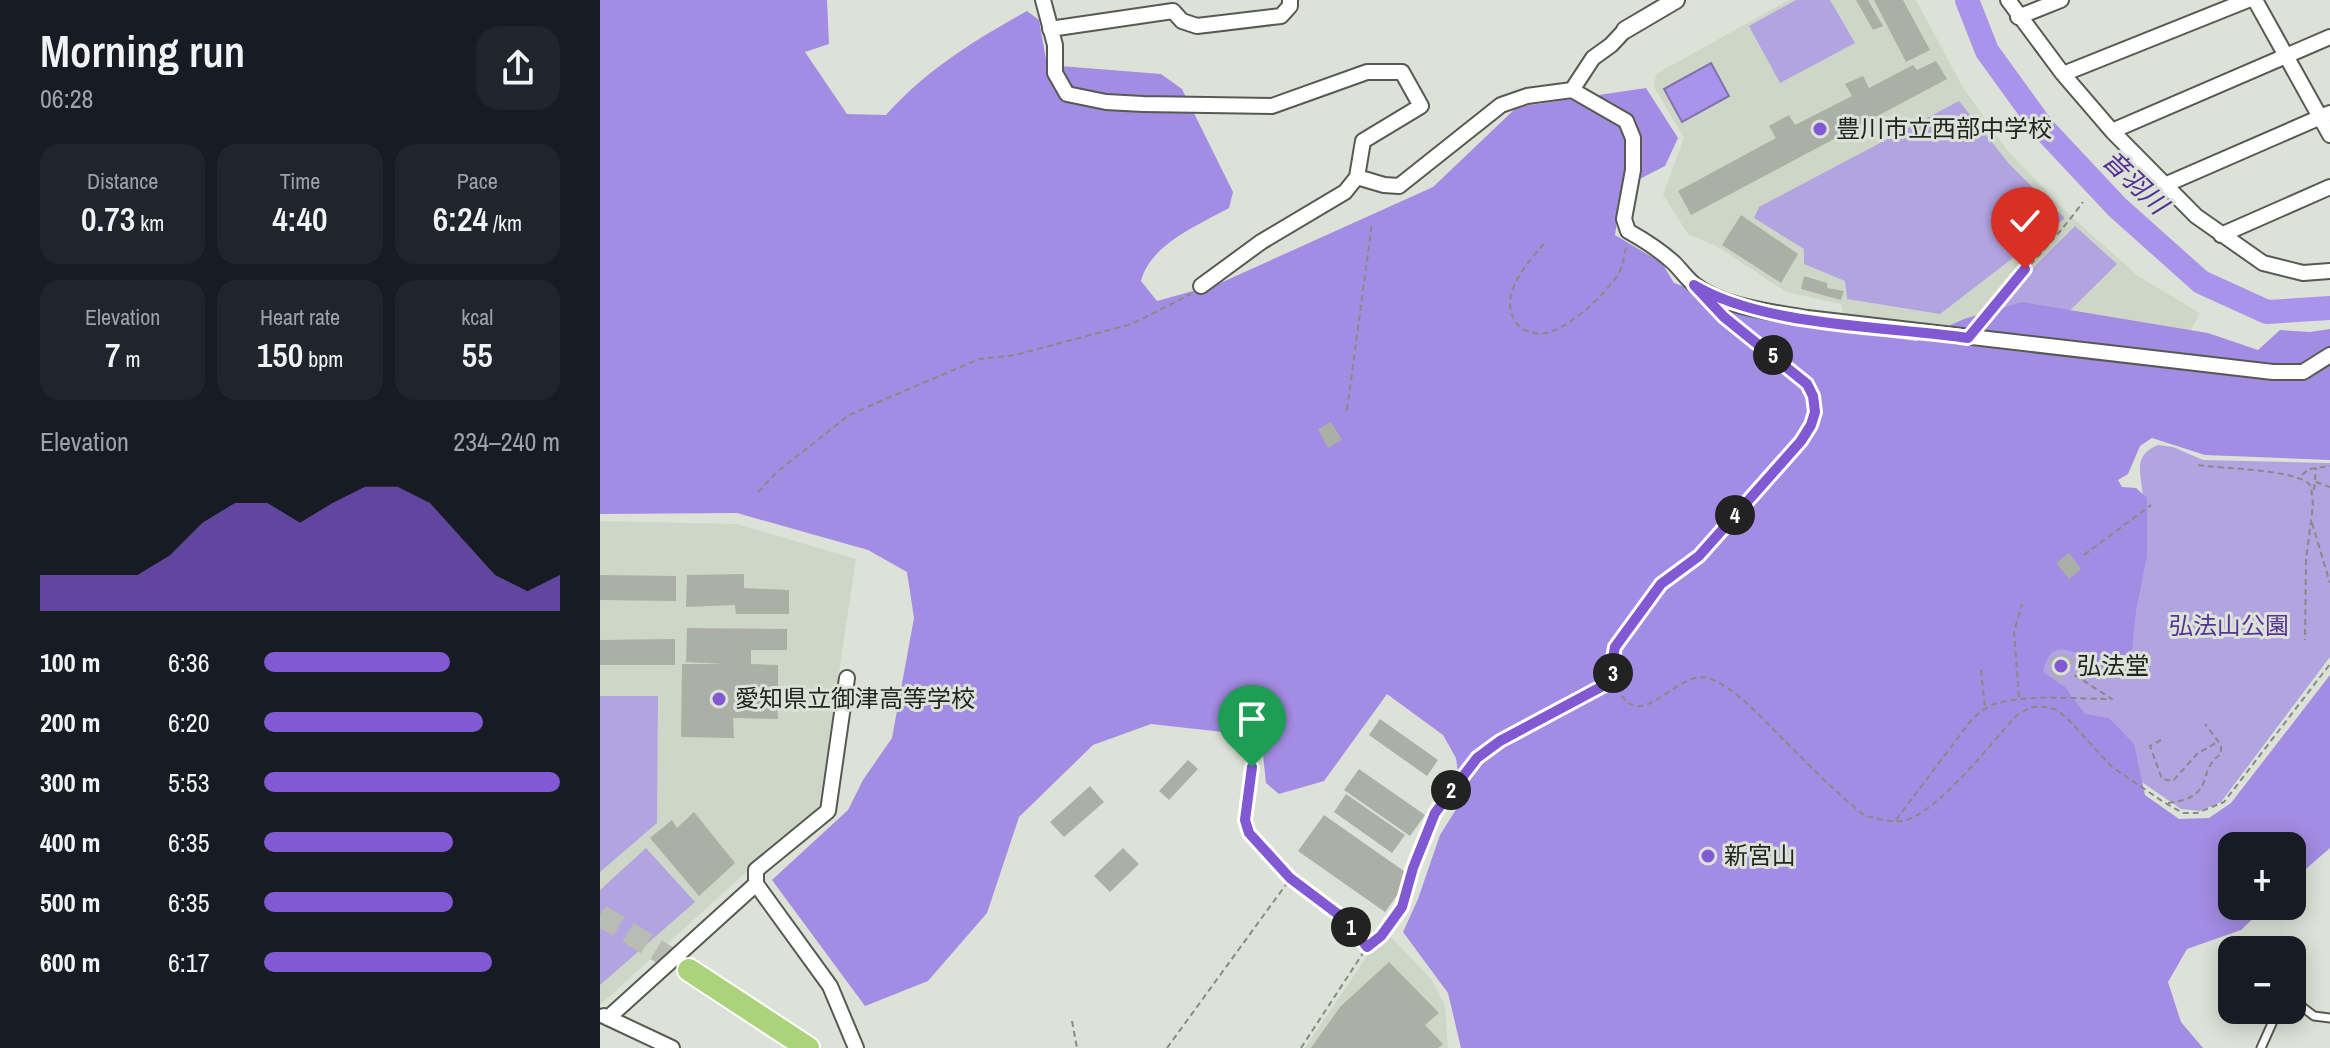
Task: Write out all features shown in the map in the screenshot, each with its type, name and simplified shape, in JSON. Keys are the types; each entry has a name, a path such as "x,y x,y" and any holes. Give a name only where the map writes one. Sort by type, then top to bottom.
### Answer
{"highway":[{"path":"791,1048 687,974 808,1048"}],"street":[{"path":"1043,0 1055,45 1055,73 1067,94 1106,102 1272,106 1367,72 1402,72 1421,106 1363,141 1357,177 1345,192 1261,242 1201,286"},
{"path":"1050,29 1174,6 1182,21 1197,26 1281,16 1290,6 1290,0"},
{"path":"1572,90 1593,58 1625,30 1676,0"},
{"path":"2008,0 2063,74 2112,131 2196,216 2263,263 2303,273 2330,271"},
{"path":"2018,17 2061,0"},
{"path":"2063,74 2248,0"},
{"path":"2255,0 2325,115 2330,135"},
{"path":"2112,131 2330,37"},
{"path":"1357,177 1399,186 1501,105 1527,96 1572,90 1626,121 1633,138 1633,170 1624,219 1628,231 1649,243 1673,262 1694,285 1713,296 1807,318 2293,373 2314,367 2330,355"},
{"path":"2167,184 2325,115"},
{"path":"2221,235 2330,187"},
{"path":"847,678 828,811 756,870 756,884 830,986 856,1048"},
{"path":"672,1048 604,1016 756,884"}],"lane":[{"path":"2306,1010 2314,1016 2330,1018"},
{"path":"2261,1048 2272,1024"}],"path":[{"path":"1968,338 2025,269 2062,232 2083,202"},
{"path":"1347,410 1372,223"},
{"path":"1544,244 1528,263 1511,294 1515,320 1530,333 1547,333 1568,323 1610,285 1623,263 1628,231"},
{"path":"758,492 777,472 849,415 947,370 979,359 1015,355 1132,324 1185,299 1201,286"},
{"path":"1718,311 1807,384 1813,396 1815,412 1801,441 1776,471 1699,556 1661,584 1615,647 1612,663 1614,680 1627,701 1646,706 1694,677 1716,681 1741,698 1865,816 1896,821 1919,816 1926,811 2017,715 2040,706 2055,709 2067,718 2112,767 2183,813 2197,813 2224,802 2330,664"},
{"path":"2198,465 2300,477 2307,480 2313,492"},
{"path":"2300,477 2316,467 2330,466"},
{"path":"2305,640 2306,560 2316,467"},
{"path":"2314,481 2330,487"},
{"path":"2084,555 2151,505"},
{"path":"2311,521 2330,583"},
{"path":"2020,699 2014,632 2022,604"},
{"path":"1981,670 1985,709"},
{"path":"1896,821 1972,719 1985,709 1996,703 2020,699 2112,699 2073,674"},
{"path":"1301,1048 1367,947 1381,936 1402,907 1413,868 1435,813 1477,758 1500,741 1614,680"},
{"path":"2165,803 2180,801 2203,787 2212,760 2221,754 2219,741 2205,724"},
{"path":"2161,740 2150,746 2151,751 2162,779 2173,781 2197,754 2219,741"},
{"path":"1252,767 1245,820 1249,833 1290,878 1347,921 1367,947"},
{"path":"1167,1048 1290,878"},
{"path":"1072,1021 1077,1048"}],"shaded area":[{"path":"600,0 827,0 829,44 805,52 847,114 886,115 952,57 1027,11 1039,20 1047,65 1161,74 1182,89 1233,192 1229,208 1177,237 1146,268 1141,281 1157,301 1218,284 1433,187 1517,107 1646,88 1678,138 1665,166 1622,188 1615,235 1662,263 1674,283 1783,322 1916,341 1964,319 2022,302 2208,333 2258,350 2280,330 2310,332 2330,329 2330,460 2205,455 2152,438 2140,446 2128,474 2118,480 2122,487 2136,488 2147,498 2147,556 2132,650 2118,669 2100,679 2085,671 2082,655 2067,650 2052,653 2043,672 2065,687 2085,714 2109,718 2134,744 2145,795 2179,819 2209,818 2231,803 2330,675 2330,848 2306,869 2306,832 2218,832 2218,920 2251,920 2241,930 2187,949 2168,982 2181,1022 2203,1048 1461,1048 1448,993 1403,932 1440,835 1462,800 1456,758 1443,735 1387,694 1324,781 1279,794 1266,783 1262,745 1223,732 1151,724 1093,745 1019,817 987,913 928,981 865,1006 772,880 848,810 863,780 892,738 914,618 907,572 868,550 737,513 600,514"},
{"path":"1789,0 1916,0 1962,86 2007,150 2063,209 2138,276 2200,313 2175,360 1845,319 1841,304 1786,292 1718,247 1688,234 1663,195 1684,138 1654,87 1656,74"},
{"path":"1711,63 1729,96 1682,122 1664,89"},
{"name":"愛知県立御津高等学校","path":"600,521 737,524 856,559 819,806 600,1005"},
{"path":"1388,934 1431,979 1445,1006 1448,1048 1305,1048 1369,953"}],"green space":[{"path":"1796,0 1830,0 1855,43 1780,83 1749,26"},
{"path":"1959,101 2010,165 2065,218 1940,314 1847,299 1845,281 1804,264 1804,249 1754,218 1759,207"},
{"path":"2075,226 2117,264 2041,339 2000,301"},
{"name":"弘法山公園","path":"2158,445 2173,447 2203,460 2330,463 2330,657 2221,802 2200,811 2181,809 2114,763 2033,666 2143,497 2141,460 2144,454"},
{"path":"600,696 658,696 657,823 600,872"},
{"path":"646,848 695,902 600,985 600,890"}],"building":[{"path":"1856,0 1868,0 1883,26 1873,30"},
{"path":"1874,0 1903,0 1930,50 1906,62"},
{"path":"1936,61 1947,79 1691,215 1678,191 1776,138 1769,126 1789,115 1795,125 1852,96 1845,84 1863,76 1869,88 1913,65 1917,70"},
{"path":"1741,215 1798,254 1781,283 1722,245"},
{"path":"1804,276 1827,283 1827,288 1844,291 1841,300 1801,289"},
{"path":"1331,422 1342,440 1328,448 1318,429"},
{"path":"2069,553 2081,569 2069,579 2056,563"},
{"path":"744,574 744,588 789,590 789,614 736,614 735,605 686,607 687,575"},
{"path":"600,575 676,576 676,601 600,600"},
{"path":"687,628 787,629 787,650 751,650 751,664 778,665 778,687 736,688 736,696 777,695 778,719 733,718 734,738 681,737 682,664 724,664 686,662"},
{"path":"675,639 675,665 600,665 600,640"},
{"name":"弘法堂","path":"2062,654 2074,661 2061,680 2050,672 2053,667 2048,664 2055,655 2059,658"},
{"path":"1380,719 1438,760 1427,776 1369,735"},
{"path":"1188,760 1198,769 1169,800 1159,791"},
{"path":"1359,769 1425,815 1410,836 1344,790"},
{"path":"1090,786 1104,802 1064,837 1050,822"},
{"path":"1346,794 1405,835 1392,853 1334,812"},
{"path":"694,812 735,863 699,896 650,838 672,820 677,828"},
{"path":"1324,815 1411,876 1385,912 1298,851"},
{"path":"1123,848 1139,864 1110,892 1094,876"},
{"path":"1389,962 1439,1013 1425,1025 1443,1044 1438,1048 1311,1048 1340,1007"}],"waterway":[{"name":"音羽川","path":"1967,0 1987,51 2042,127 2117,207 2201,282 2267,312 2330,308"}],"tunnel":[{"path":"600,915 689,970"}],"place":[{"name":"豊川市立西部中学校","path":"1820,129"},
{"name":"弘法堂","path":"2061,666"},
{"name":"愛知県立御津高等学校","path":"719,699"},
{"name":"新宮山","path":"1708,856"}],"route":[{"path":"1252,767 1245,820 1249,833 1290,878 1347,921 1367,947 1381,936 1402,907 1413,868 1435,813 1477,758 1500,741 1614,680 1612,663 1615,647 1642,608 1661,584 1699,556 1776,471 1811,425 1815,412 1813,396 1807,384 1724,317 1694,285 1713,296 1754,308 1807,318 1968,338 2025,269"}]}
